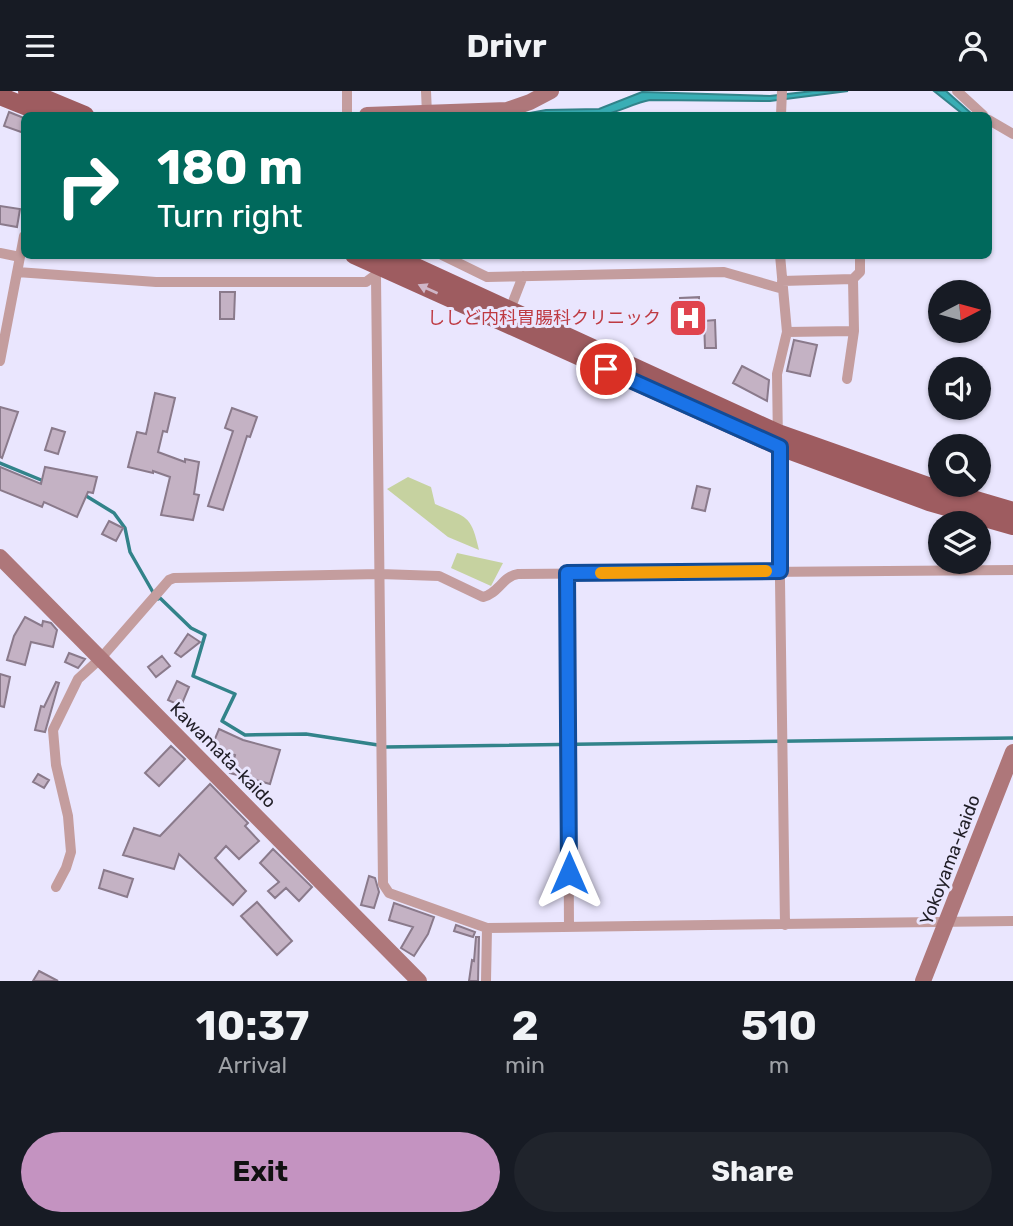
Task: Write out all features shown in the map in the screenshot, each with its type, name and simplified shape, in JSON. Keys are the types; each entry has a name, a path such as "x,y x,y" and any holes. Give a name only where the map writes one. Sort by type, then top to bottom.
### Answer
{"main road":[{"path":"27,91 52,112"},
{"path":"480,112 506,110 551,91"},
{"path":"0,96 52,112"},
{"path":"384,264 779,440 929,502 1013,526"},
{"path":"779,440 1013,511"},
{"name":"Kawamata-kaido","path":"0,557 419,981"},
{"name":"Yokoyama-kaido","path":"923,981 1013,752"}],"street":[{"path":"347,91 347,112"},
{"path":"426,91 427,112"},
{"path":"781,112 782,91"},
{"path":"957,91 980,112"},
{"path":"992,122 1013,134"},
{"path":"0,361 21,252"},
{"path":"0,253 20,257"},
{"path":"450,259 488,277 724,272 782,285 853,279 860,272 860,259"},
{"path":"780,259 787,332 777,374 785,925"},
{"path":"17,272 156,282 366,282 384,264"},
{"path":"384,264 380,575 383,884 389,893 487,928 1013,921"},
{"path":"507,317 523,276"},
{"path":"847,379 854,331 853,279"},
{"path":"787,332 854,331"},
{"path":"56,887 71,852 68,816 56,765 53,730 78,679 101,658 169,580 174,578 439,576 483,597 490,596 511,575 1013,570"},
{"path":"567,573 569,927"},
{"path":"486,981 487,928"}],"shaded area":[{"path":"813,91 848,91 770,101 650,100 613,112 535,112 599,109 642,92 770,96"},
{"path":"934,91 946,91 970,112 960,112"},
{"path":"408,477 431,487 435,504 470,523 479,550 448,537 387,489"},
{"path":"457,553 503,563 491,586 451,568"}],"building":[{"path":"9,112 21,117 21,132 4,126"},
{"path":"0,206 20,209 17,227 0,224"},
{"path":"220,292 235,292 234,319 220,319"},
{"path":"699,297 699,324 680,324 680,298"},
{"path":"715,320 716,348 705,348 704,321"},
{"path":"794,340 817,345 810,376 787,371"},
{"path":"742,366 769,380 767,401 733,383"},
{"path":"155,393 175,398 167,432 163,431 158,452 185,462 185,459 199,462 194,494 199,495 193,520 161,515 170,477 128,467 137,432 146,434"},
{"path":"0,407 18,412 2,458 0,457"},
{"path":"232,408 257,417 250,437 247,436 223,510 208,506 233,431 225,428"},
{"path":"52,428 65,432 58,454 45,450"},
{"path":"0,467 41,484 45,467 97,477 93,493 88,492 77,517 44,502 42,507 0,490"},
{"path":"697,486 710,489 705,511 692,508"},
{"path":"109,521 123,528 116,541 102,534"},
{"path":"25,617 42,626 43,621 51,623 57,630 53,647 31,642 25,665 7,660 14,636"},
{"path":"188,634 200,642 181,657 175,653"},
{"path":"69,653 85,659 78,668 65,662"},
{"path":"162,656 170,666 156,677 148,667"},
{"path":"0,674 10,677 4,707 0,706"},
{"path":"177,681 189,687 181,706 168,700"},
{"path":"56,682 59,683 45,732 35,730 41,706 44,707"},
{"path":"219,729 243,740 280,750 270,784 230,773 235,755 212,746"},
{"path":"171,746 185,759 159,786 145,773"},
{"path":"38,774 49,780 44,788 33,782"},
{"path":"210,784 248,823 245,826 259,841 239,859 226,846 215,858 246,891 233,905 179,854 174,869 123,855 134,828 160,836"},
{"path":"273,849 312,887 299,901 286,888 275,898 268,891 279,882 260,863"},
{"path":"104,870 133,879 127,897 99,888"},
{"path":"369,876 375,878 379,892 374,908 361,905"},
{"path":"257,902 292,941 277,955 241,916"},
{"path":"394,903 434,917 428,934 414,956 401,948 413,927 389,920"},
{"path":"456,925 475,932 473,937 454,931"},
{"path":"476,937 479,937 478,981 469,981 472,960 474,961"},
{"path":"39,971 58,981 33,981"}],"waterway":[{"path":"0,463 46,482"},
{"path":"83,494 114,513 125,528 130,552 154,594"},
{"path":"158,599 191,628 205,635 193,676 235,694 222,721 245,735 306,734 378,745"},
{"path":"385,747 1013,738"}],"slow traffic":[{"path":"601,573 766,571"}],"place":[{"name":"ししど内科胃腸科クリニック","path":"688,318"}],"route":[{"path":"569,873 567,573 780,571 780,447 606,369"}]}
